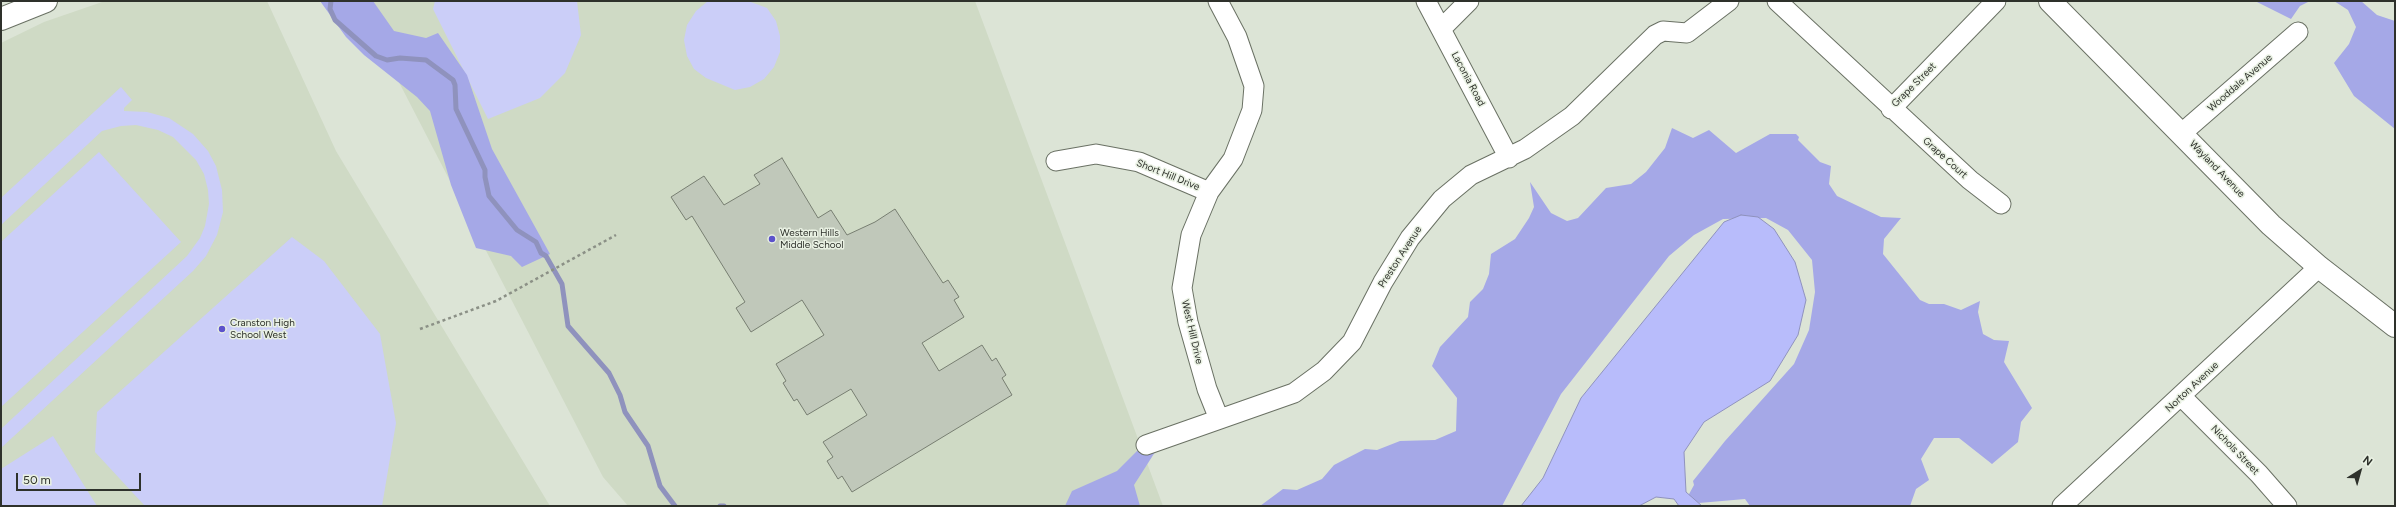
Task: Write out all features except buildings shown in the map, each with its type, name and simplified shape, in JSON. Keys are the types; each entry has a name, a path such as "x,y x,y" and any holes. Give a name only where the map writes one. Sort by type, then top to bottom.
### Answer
{"main road":[{"path":"1,19 46,1"},
{"name":"Wayland Avenue","path":"2050,1 2272,225 2319,267 2395,326"}],"street":[{"name":"West Hill Drive","path":"1218,1 1237,36 1254,86 1252,110 1233,159 1209,192 1192,235 1182,288 1188,322 1207,390 1219,419"},
{"name":"Laconia Road","path":"1426,1 1509,158"},
{"path":"1441,29 1469,1"},
{"name":"Preston Avenue","path":"1146,445 1294,393 1324,371 1352,342 1383,282 1410,238 1442,199 1471,175 1509,158 1572,116 1654,35 1664,31 1687,33 1729,1"},
{"name":"Grape Street","path":"1777,1 1892,109 1996,1"},
{"name":"Wooddale Avenue","path":"2182,133 2298,32"},
{"name":"Grape Court","path":"1892,109 1970,180 2001,204"},
{"name":"Short Hill Drive","path":"1056,161 1096,154 1139,162 1209,192"},
{"name":"Norton Avenue","path":"2062,506 2182,397 2319,267"},
{"name":"Nichols Street","path":"2182,397 2259,474 2287,506"}],"path":[{"path":"420,329 496,301 616,235"}],"shaded area":[{"name":"Cranston High School West","path":"105,1 267,1 336,151 550,506 1,506 1,43 44,22"},
{"path":"320,1 373,1 394,31 426,38 438,33 467,75 492,149 550,254 522,267 511,256 476,248 451,185 430,111 417,97 364,55 346,37"},
{"name":"Western Hills Middle School","path":"357,1 975,1 1163,506 628,506 603,477"},
{"path":"435,1 577,1 581,35 565,73 540,98 488,119 433,9"},
{"path":"708,1 748,1 767,8 776,21 780,36 780,52 774,67 764,79 750,87 735,90 706,78 694,69 687,56 684,40 687,25 696,11"},
{"path":"2255,1 2310,1 2300,6 2291,19"},
{"path":"2334,1 2361,1 2377,15 2395,21 2395,129 2354,96 2334,63 2349,44 2356,27 2348,10"},
{"path":"121,87 132,100 124,108 124,111 147,112 169,118 193,134 208,151 216,166 222,190 223,212 217,235 206,256 193,271 1,448 1,429 187,256 200,238 205,226 209,204 208,190 204,174 196,160 173,137 158,130 136,125 121,126 102,131 1,225 1,198"},
{"path":"1672,128 1693,138 1709,130 1736,153 1770,134 1796,134 1799,137 1798,140 1820,162 1831,166 1829,184 1837,196 1881,217 1901,218 1884,239 1883,254 1920,300 1929,304 1944,304 1961,310 1980,301 1978,312 1983,334 1994,340 2009,341 2004,362 2032,408 2021,422 2018,442 1992,464 1959,438 1934,438 1921,459 1929,480 1916,489 1910,506 1750,506 1745,499 1699,503 1688,496 1694,485 1693,481 1725,441 1794,364 1809,330 1815,292 1812,260 1788,230 1766,218 1723,219 1694,235 1669,256 1561,394 1502,506 1260,506 1283,489 1297,490 1322,479 1334,465 1365,449 1377,450 1400,441 1435,440 1456,431 1457,398 1432,366 1440,347 1468,317 1470,302 1483,289 1489,274 1491,254 1515,239 1529,218 1534,207 1530,182 1551,213 1567,221 1578,218 1606,188 1631,184 1646,172 1665,148"},
{"path":"99,152 181,242 1,407 1,242"},
{"path":"1741,215 1758,217 1774,229 1795,262 1806,300 1798,335 1770,381 1704,422 1684,452 1686,492 1702,506 1679,506 1674,499 1656,497 1639,506 1521,506 1543,478 1581,398 1724,222"},
{"path":"292,237 324,261 380,334 396,423 382,506 145,506 95,452 97,412"},
{"path":"53,436 97,506 1,506 1,469"},
{"path":"1141,447 1157,449 1134,485 1140,506 1065,506 1072,491 1117,471"}],"waterway":[{"path":"331,1 330,9 335,20 376,56 387,60 400,58 426,60 453,80 455,85 456,109 485,170 489,196 517,230 536,242 541,253 546,256 562,284 568,326 609,373 620,395 625,412 648,446 660,486 675,506"}],"place":[{"name":"Western Hills Middle School","path":"772,239"},
{"name":"Cranston High School West","path":"222,329"}]}
